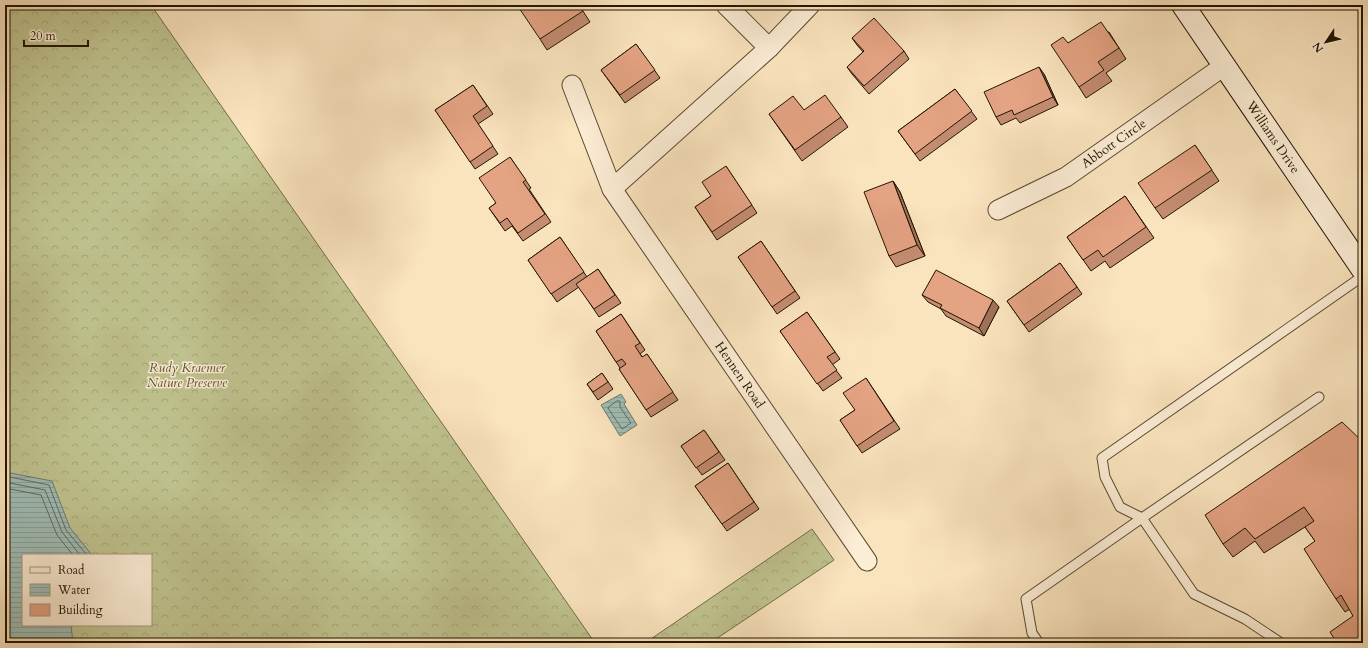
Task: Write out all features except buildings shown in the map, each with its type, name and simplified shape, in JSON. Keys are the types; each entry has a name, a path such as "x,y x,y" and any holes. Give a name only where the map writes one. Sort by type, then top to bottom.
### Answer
{"main road":[{"name":"Williams Drive","path":"1182,5 1363,270"}],"street":[{"path":"726,5 769,48"},
{"path":"612,189 769,48 810,5"},
{"name":"Abbott Circle","path":"998,210 1066,177 1224,66"},
{"name":"Hennen Road","path":"572,84 612,189 867,561"}],"lane":[{"path":"1281,643 1245,619 1194,594 1142,518 1120,507 1105,477 1102,458 1363,276"},
{"path":"1039,643 1032,633 1026,599 1319,397"}],"green space":[{"name":"Rudy Kraemer Nature Preserve","path":"5,5 151,5 595,643 5,643"},
{"path":"812,529 834,560 710,643 645,643"}],"water":[{"path":"621,394 626,402 624,404 637,425 620,436 601,405"},
{"path":"5,472 52,481 70,528 91,554 22,554 22,626 71,626 73,643 5,643"}]}
